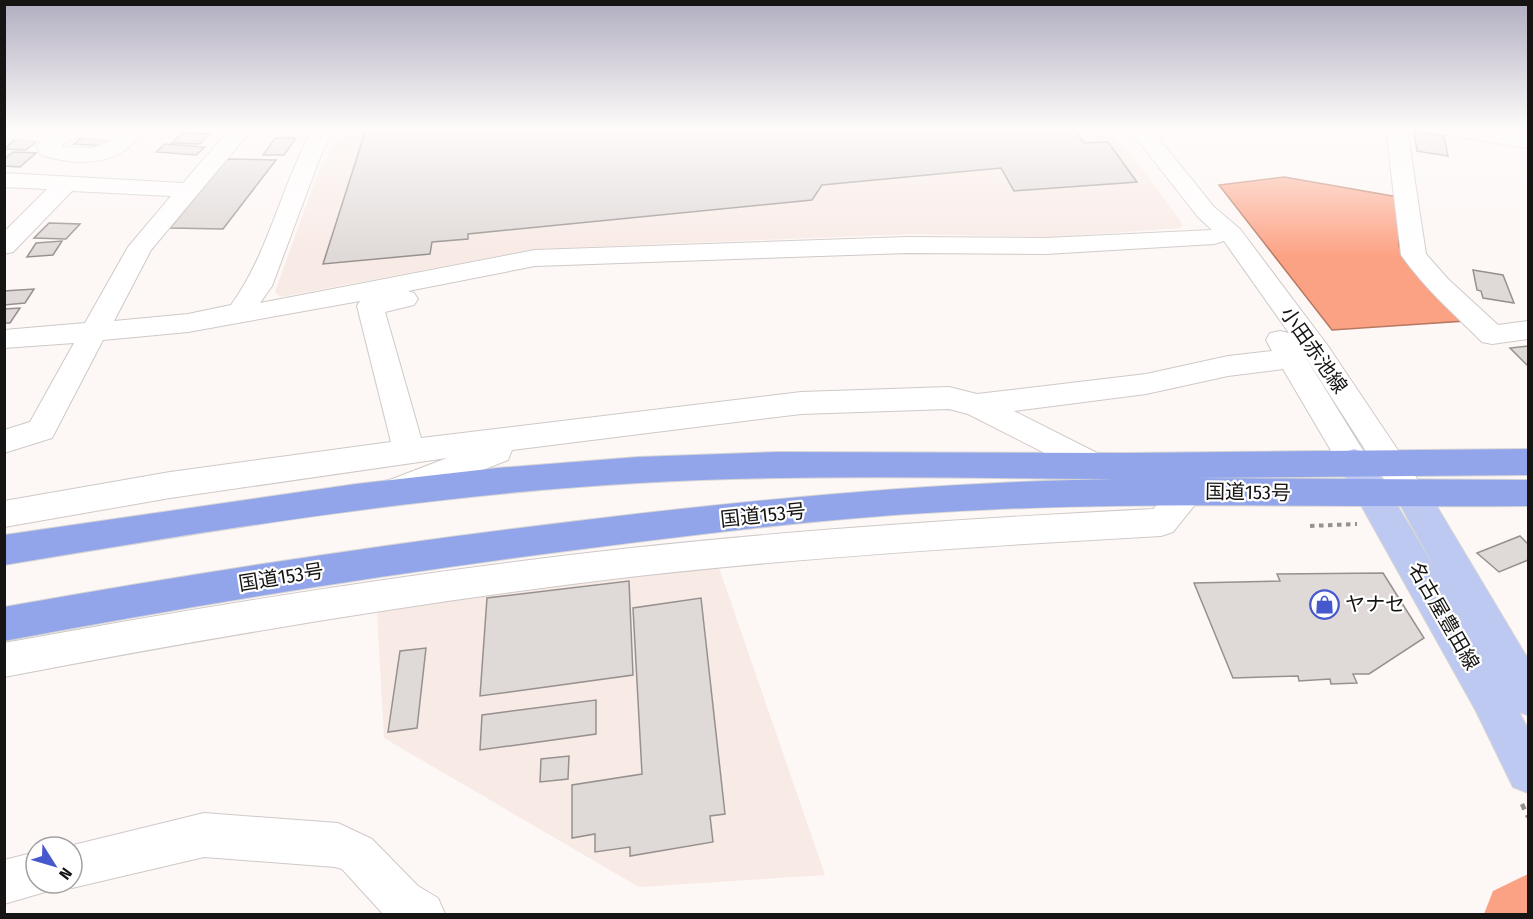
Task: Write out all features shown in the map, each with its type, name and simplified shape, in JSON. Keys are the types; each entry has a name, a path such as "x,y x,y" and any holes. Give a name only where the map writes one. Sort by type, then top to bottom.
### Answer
{"highway":[{"name":"国道153号","path":"4,550 391,492 571,475 801,463 1090,465 1391,461 1528,462"},
{"name":"国道153号","path":"4,624 150,596 462,549 768,513 980,496 1190,491 1412,495 1528,493"}],"main road":[{"name":"名古屋豊田線","path":"1354,462 1509,697"},
{"name":"名古屋豊田線","path":"1412,495 1509,697 1528,772"}],"street":[{"path":"4,442 41,430 140,247 202,172"},
{"path":"241,311 259,286 303,172"},
{"name":"小田赤池線","path":"1172,172 1210,224 1354,462"},
{"path":"1402,172 1414,255 1439,285 1492,335 1528,330"},
{"path":"4,180 186,190"},
{"path":"4,247 67,182"},
{"path":"4,339 223,318 241,311 260,312 535,258 908,245 1057,245 1210,224"},
{"name":"小田赤池線","path":"1210,224 1231,234 1318,353 1412,495"},
{"path":"409,451 370,306 491,281"},
{"path":"977,405 1146,384 1228,366 1292,358"},
{"path":"4,514 170,485 409,451 801,403 949,398 977,405 1090,465"},
{"path":"391,492 543,434"},
{"path":"79,537 170,485"},
{"path":"4,660 290,608 600,567 836,542 1161,522 1190,491"},
{"path":"109,640 150,596"},
{"path":"84,863 204,835 338,845 357,854 402,902 422,915"},
{"path":"4,882 24,877"}],"shaded area":[{"path":"319,172 1145,172 1183,225 1180,228 1053,237 910,234 536,249 281,297 275,292"},
{"path":"1284,177 1398,197 1399,246 1465,321 1332,330 1219,185"},
{"path":"718,565 825,875 639,887 384,738 377,611"}],"building":[{"path":"216,172 267,172 223,229 170,228"},
{"path":"352,172 960,172 822,185 812,200 468,234 468,239 432,242 430,254 323,264"},
{"path":"1003,172 1130,172 1137,182 1014,191"},
{"path":"49,223 80,224 66,239 34,238"},
{"path":"62,241 53,255 27,257 36,243"},
{"path":"1473,270 1503,275 1514,303 1483,298 1481,291 1477,290"},
{"path":"34,289 25,303 4,305 4,291"},
{"path":"20,308 10,323 4,323 4,309"},
{"path":"1528,346 1528,366 1510,348"},
{"path":"1520,536 1528,544 1528,560 1499,572 1477,553"},
{"path":"1383,573 1424,638 1369,674 1353,674 1357,683 1331,684 1330,679 1299,681 1298,676 1233,678 1194,583 1280,581 1277,574"},
{"path":"629,581 633,675 480,696 487,598"},
{"path":"701,598 725,814 710,816 713,842 630,856 630,847 595,852 595,834 572,838 572,785 642,774 633,608"},
{"path":"426,648 417,728 388,732 400,651"},
{"path":"596,700 596,734 480,750 482,715"},
{"path":"569,756 568,779 540,782 541,759"}],"waterway":[{"path":"1516,914 1528,906"}],"place":[{"name":"ヤナセ","path":"1324,604"}]}
